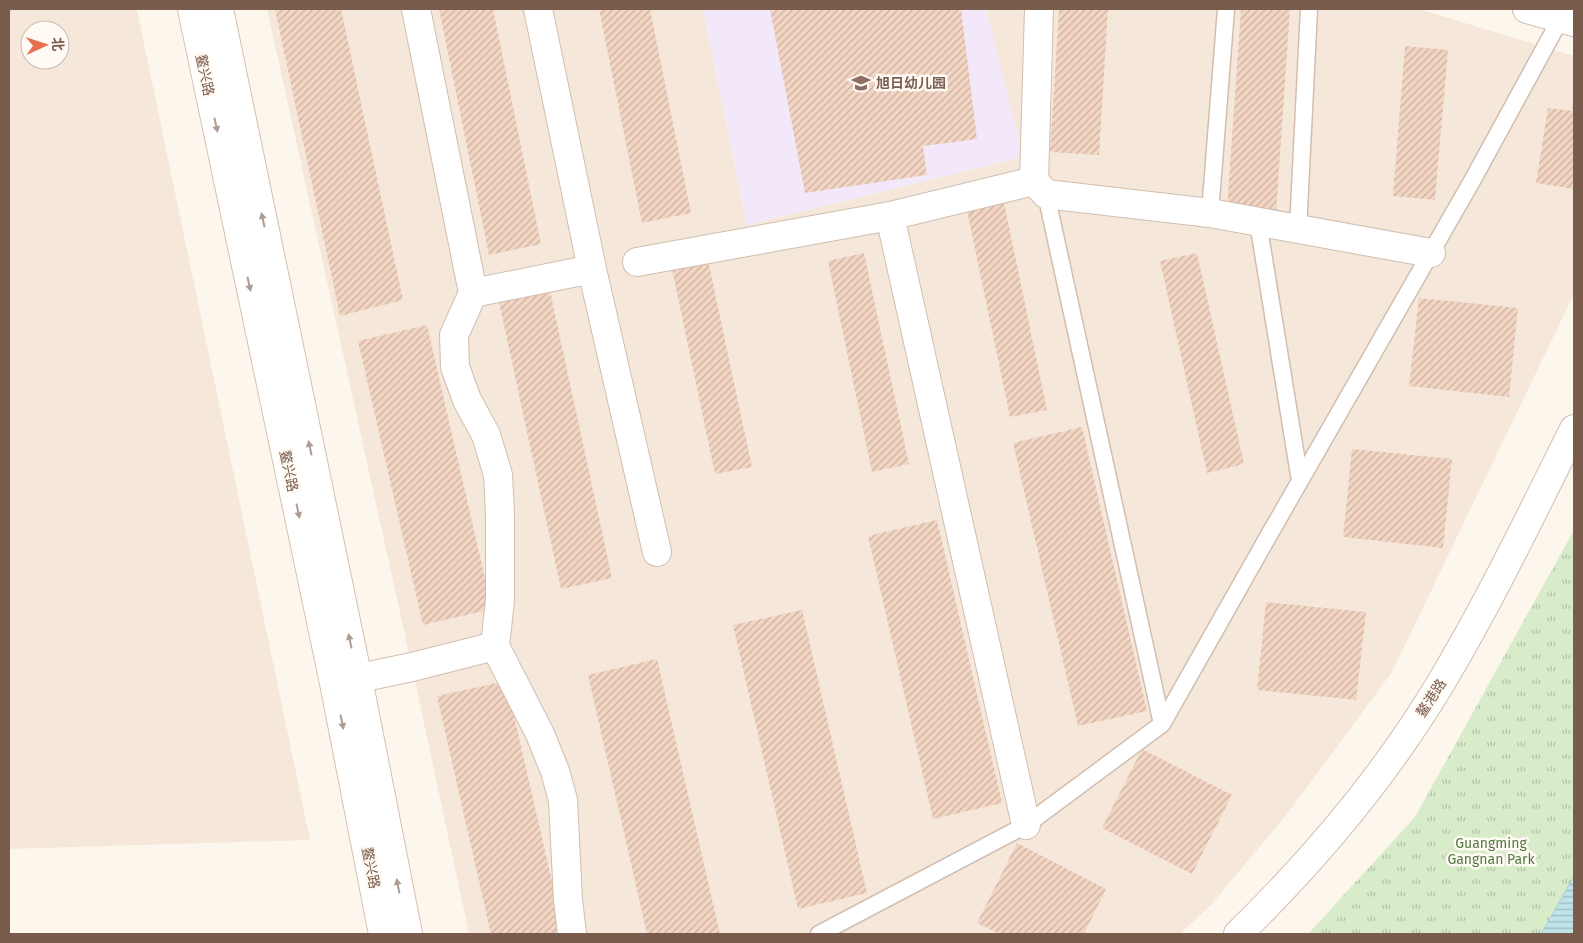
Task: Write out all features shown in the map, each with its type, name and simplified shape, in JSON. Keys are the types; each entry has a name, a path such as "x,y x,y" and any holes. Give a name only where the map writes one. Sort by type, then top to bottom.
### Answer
{"street":[{"name":"鳌兴路","path":"192,9 346,681 408,934"},
{"name":"鳌兴路","path":"220,9 346,681 383,934"},
{"path":"416,9 473,292 454,335 455,367 467,400 486,435 498,475 500,600 495,646 536,726 556,771 562,800 572,934"},
{"path":"538,9 592,269 657,552"},
{"path":"1039,9 1040,188"},
{"path":"1527,9 1568,20"},
{"path":"637,262 1040,188 1210,213 1431,253"},
{"path":"890,216 1026,825"},
{"path":"473,292 592,269"},
{"name":"鳌港路","path":"1238,934 1282,889 1340,824 1413,726 1438,687 1484,606 1574,429"},
{"path":"346,681 495,646"}],"lane":[{"path":"1210,213 1226,9"},
{"path":"1298,229 1309,9"},
{"path":"819,934 1026,825 1162,724 1472,181 1568,20"},
{"path":"1040,188 1162,724"},
{"path":"1258,222 1300,481"}],"shaded area":[{"path":"9,9 137,10 310,840 9,849"},
{"path":"267,9 703,9 747,225 1023,157 986,9 1419,9 1574,56 1574,294 1392,672 1288,813 1211,905 1180,934 469,934"},
{"name":"旭日幼儿园","path":"703,9 986,9 1023,157 747,225"}],"green space":[{"name":"Guangming Gangnan Park","path":"1574,530 1574,876 1541,934 1308,934 1415,817"}],"water":[{"path":"1574,876 1574,934 1541,934"}],"building":[{"path":"275,9 341,9 403,300 340,316"},
{"path":"439,9 493,9 541,244 489,255"},
{"path":"599,9 650,9 691,213 642,223"},
{"path":"770,9 961,9 977,139 923,146 927,175 805,193"},
{"path":"1059,9 1108,9 1099,155 1050,152"},
{"path":"1241,9 1290,9 1276,213 1227,209"},
{"path":"1405,46 1448,50 1435,200 1393,196"},
{"path":"1573,102 1574,189 1536,183 1548,108 1572,111"},
{"path":"1003,198 1047,410 1010,417 966,206"},
{"path":"864,253 909,464 872,472 828,261"},
{"path":"1197,253 1244,464 1207,473 1160,261"},
{"path":"707,256 752,467 715,474 671,264"},
{"path":"550,291 612,578 561,589 499,302"},
{"path":"1419,298 1518,308 1509,397 1409,386"},
{"path":"427,325 492,609 423,625 358,341"},
{"path":"1082,427 1147,711 1078,726 1013,443"},
{"path":"1352,449 1452,459 1443,548 1343,537"},
{"path":"937,520 1002,803 933,819 868,536"},
{"path":"1266,602 1366,612 1356,700 1257,690"},
{"path":"802,610 867,893 798,909 733,625"},
{"path":"657,659 720,934 647,934 588,675"},
{"path":"506,681 564,934 491,934 437,696"},
{"path":"1142,749 1232,795 1192,874 1102,828"},
{"path":"1017,843 1106,889 1084,934 1000,934 977,923"}],"place":[{"name":"旭日幼儿园","path":"861,83"}]}
